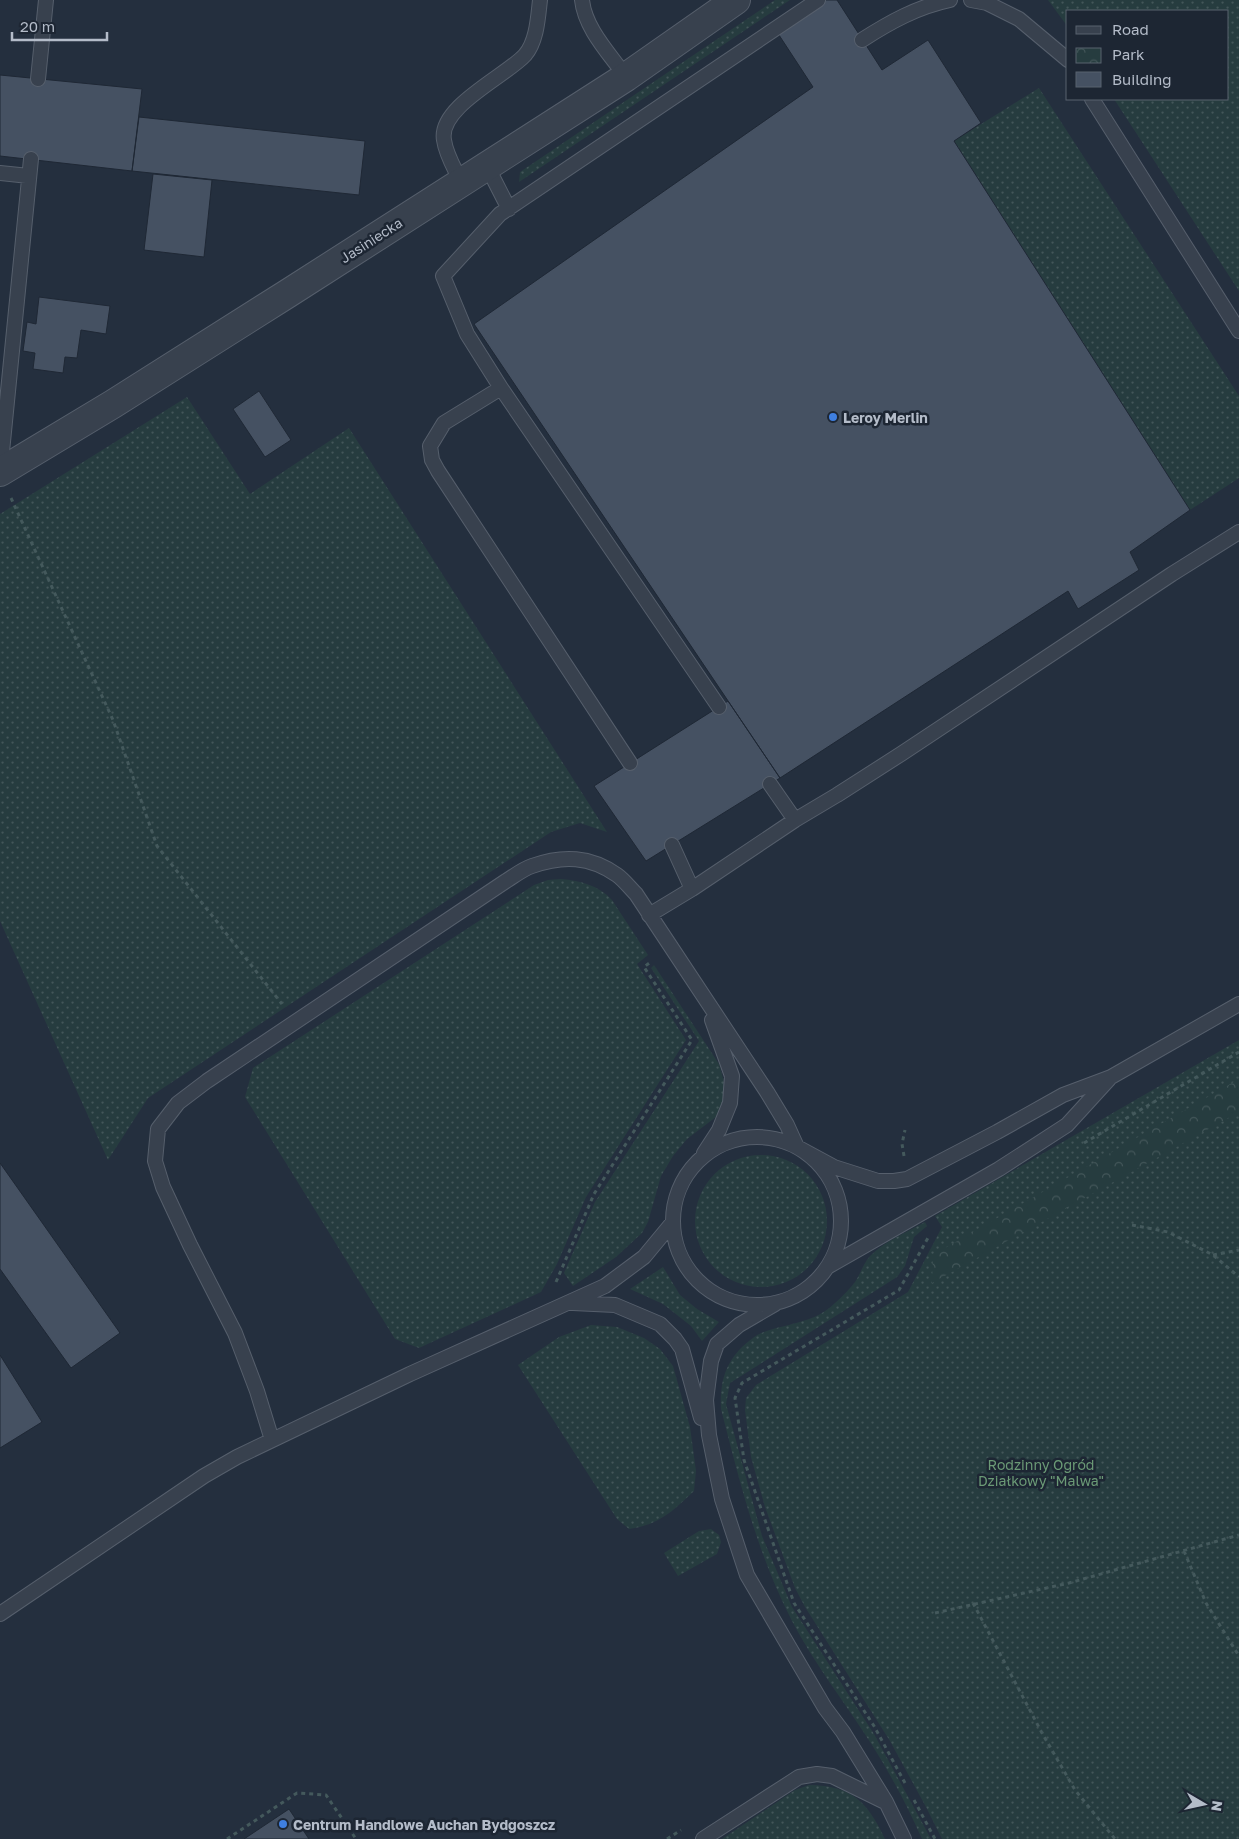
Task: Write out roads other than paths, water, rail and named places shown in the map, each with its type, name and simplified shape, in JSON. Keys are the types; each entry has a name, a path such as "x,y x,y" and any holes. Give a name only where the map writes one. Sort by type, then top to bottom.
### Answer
{"street":[{"name":"Jasiniecka","path":"0,472 121,399 626,77 736,0"}],"lane":[{"path":"38,79 46,0"},
{"path":"461,182 443,138 449,118 462,104 526,54 537,30 540,0"},
{"path":"582,0 592,28 626,77"},
{"path":"718,707 501,388 467,334 443,276 500,214 818,0"},
{"path":"862,40 891,21 928,5 950,0"},
{"path":"971,0 987,3 1019,19 1066,58"},
{"path":"1093,100 1239,331"},
{"path":"0,472 31,159"},
{"path":"487,166 509,209"},
{"path":"0,173 29,176"},
{"path":"501,388 444,423 430,446 432,460 630,763"},
{"path":"649,915 692,889 794,820 837,795 916,744 1239,532"},
{"path":"770,784 794,820"},
{"path":"672,845 692,889"},
{"path":"272,1440 257,1391 235,1333 190,1246 163,1187 156,1160 158,1129 178,1103 207,1080 531,866 560,859 576,858 593,863 617,875 636,894 767,1092 798,1147 819,1164 834,1187 841,1213 839,1240 829,1266 815,1283 796,1296 775,1304 739,1325 717,1344 711,1361 706,1400 709,1435 722,1499 747,1575 825,1708 843,1732 886,1802 904,1839"},
{"path":"705,1000 732,1076 730,1103 719,1130 698,1162 684,1179 676,1200 673,1222 677,1247 688,1269 705,1287 727,1300 751,1305 775,1304"},
{"path":"698,1162 720,1146 745,1138 772,1138 798,1147 834,1167 871,1179 894,1181 907,1179 1063,1095 1111,1078 1239,1004"},
{"path":"829,1266 999,1169 1067,1124 1111,1078"},
{"path":"0,1614 204,1476 237,1457 541,1314 605,1286 644,1257 673,1222"},
{"path":"568,1303 615,1305 660,1324 675,1339 682,1349 718,1476"},
{"path":"703,1839 799,1777 817,1774 832,1776 886,1802"}],"place":[{"name":"Leroy Merlin","path":"833,417"},
{"name":"Centrum Handlowe Auchan Bydgoszcz","path":"283,1824"}],"park label":[{"name":"Rodzinny Ogród Działkowy \"Malwa\"","path":"1041,1472"}]}
